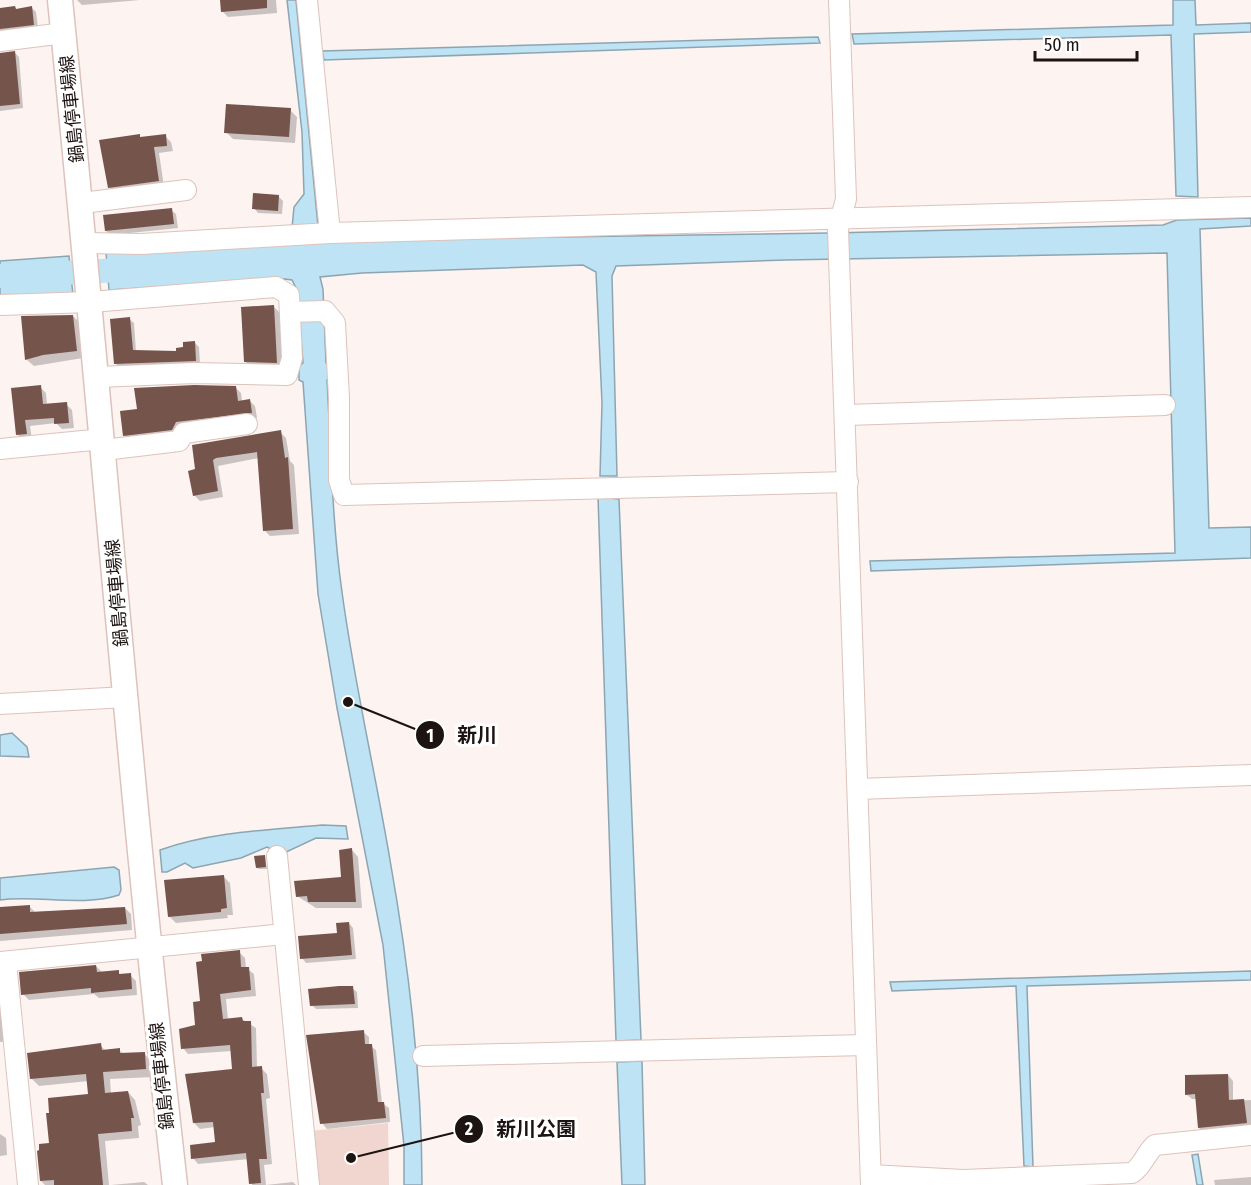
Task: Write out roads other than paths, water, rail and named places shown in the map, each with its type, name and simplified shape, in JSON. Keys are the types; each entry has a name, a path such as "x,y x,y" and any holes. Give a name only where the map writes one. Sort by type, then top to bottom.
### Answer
{"main road":[{"name":"鍋島停車場線","path":"60,0 86,243 148,948 175,1185"}],"street":[{"path":"307,0 330,233"},
{"path":"839,0 846,199 846,208 839,224 839,270 851,415 848,482 866,789 866,1045 876,1178 963,1182 1028,1176 1132,1173 1140,1168 1147,1152 1155,1145 1251,1135"},
{"path":"0,41 64,33"},
{"path":"82,203 186,190"},
{"path":"86,243 141,244 330,233 839,224 1251,207"},
{"path":"0,305 91,302 276,287 289,295 293,311 292,358 287,375 194,373 98,377"},
{"path":"293,311 325,311 335,323 339,398 339,480 344,495 848,482"},
{"path":"851,415 1165,405"},
{"path":"0,449 179,441 184,433 247,424"},
{"path":"0,704 126,697"},
{"path":"866,789 1251,775"},
{"path":"277,856 309,1185"},
{"path":"28,1185 3,962 284,934"},
{"path":"423,1056 866,1045"}],"water":[{"path":"287,0 296,0 318,226 292,228 294,207 304,194 302,132"},
{"path":"1173,0 1195,0 1196,25 1251,23 1251,32 1194,34 1198,197 1176,196 1171,35 854,44 852,34 1173,25"},
{"path":"818,37 820,43 324,60 322,51"},
{"path":"1251,218 1251,226 1200,229 1209,528 1251,527 1251,558 871,571 870,561 1175,553 1167,253 786,260 616,266 612,276 617,476 600,476 602,403 596,272 583,265 362,273 320,277 323,289 326,363 332,365 332,377 327,380 339,566 352,659 397,900 417,1063 422,1185 404,1185 404,1146 383,945 337,708 318,594 303,382 299,380 299,366 303,363 297,290 292,280 285,279 109,290 106,253 356,240 831,233 1163,225 1177,220"},
{"path":"69,256 73,295 0,297 0,261"},
{"path":"598,497 619,499 641,1040 616,1041"},
{"path":"12,733 27,747 29,757 0,756 0,735"},
{"path":"322,825 346,826 348,839 316,838 282,854 267,847 241,858 193,868 185,863 167,872 162,872 160,850 179,844 240,833"},
{"path":"114,867 119,870 121,890 119,895 75,901 0,900 0,878"},
{"path":"1251,971 1251,980 1027,986 1033,1167 1024,1166 1016,986 892,991 890,982"},
{"path":"642,1061 645,1185 622,1185 617,1062"},
{"path":"1198,1154 1203,1185 1197,1185 1192,1155"}],"waterway":[{"path":"0,276 141,269"}],"place":[{"name":"新川","path":"348,702"},
{"name":"新川公園","path":"351,1158"}]}
